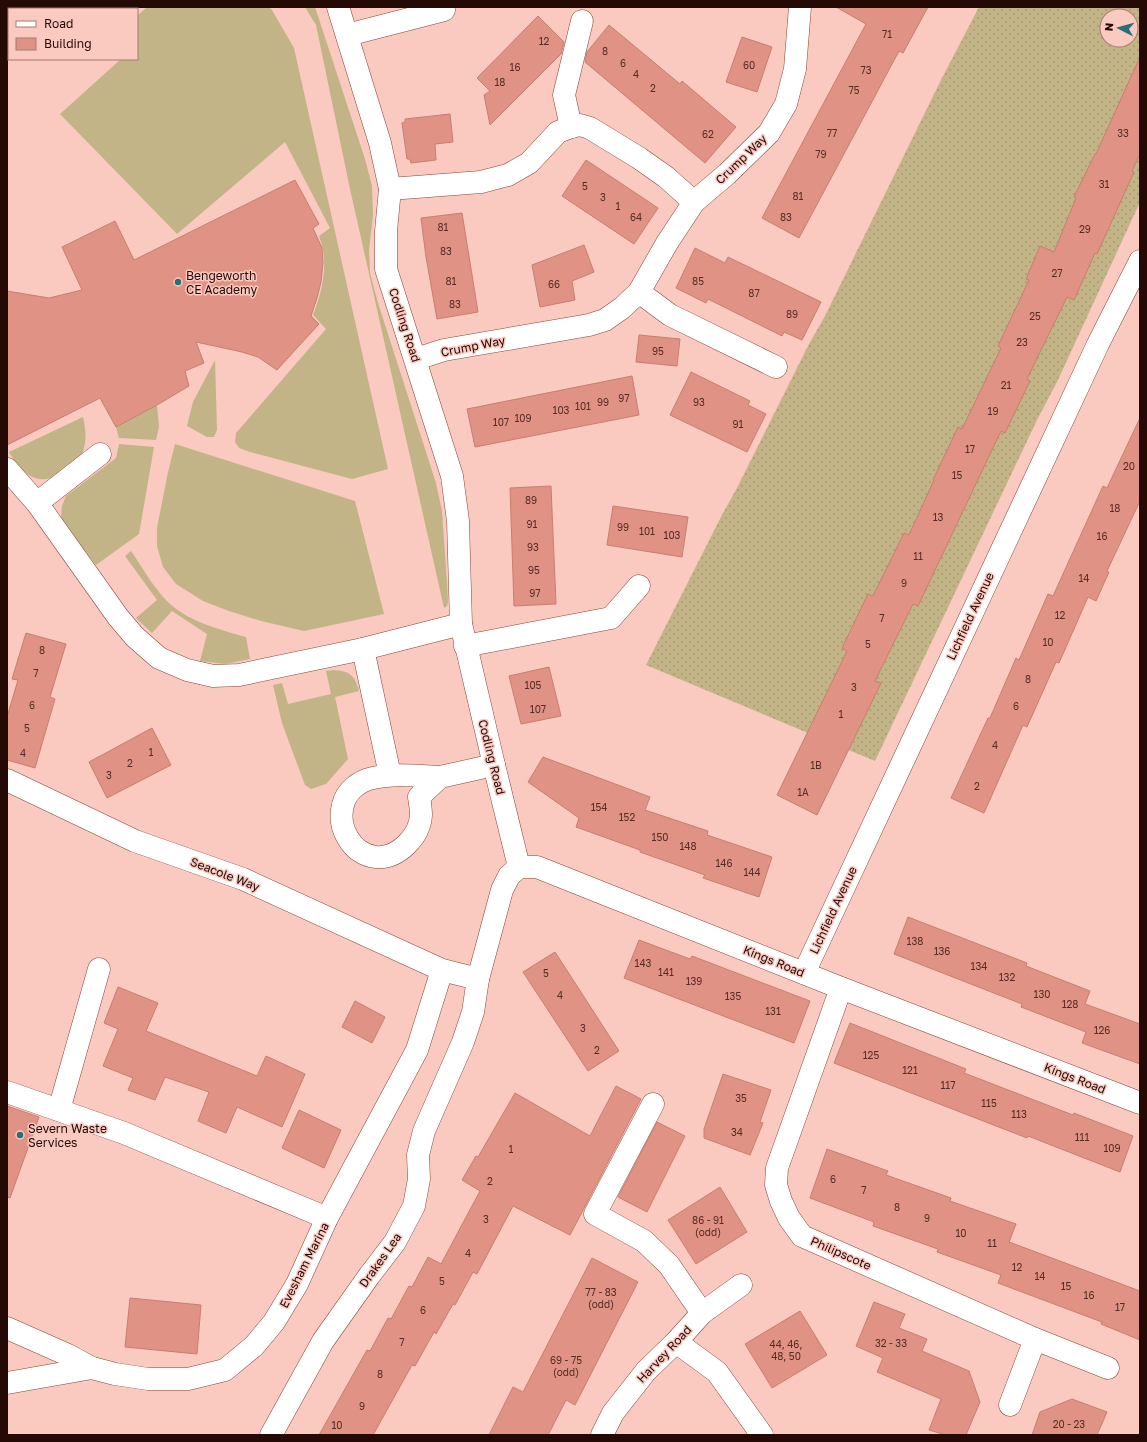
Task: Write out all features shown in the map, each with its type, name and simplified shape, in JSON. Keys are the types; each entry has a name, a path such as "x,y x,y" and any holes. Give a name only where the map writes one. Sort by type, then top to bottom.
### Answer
{"street":[{"name":"Codling Road","path":"338,7 380,143 390,189 386,231 386,268 416,358 452,476 458,521 461,624 519,868"},
{"name":"Crump Way","path":"416,358 444,350 589,325 605,320 622,308 639,292 670,237 694,202 727,174 769,133 786,104 795,69 800,7"},
{"path":"347,35 444,10"},
{"path":"571,127 564,95 582,21"},
{"path":"390,189 481,182 508,175 529,163 558,132 580,125 590,128 640,158 666,177 694,202"},
{"name":"Lichfield Avenue","path":"804,973 1091,358 1140,261"},
{"path":"639,292 670,315 776,367"},
{"path":"37,502 100,454"},
{"path":"7,469 37,502 118,617 135,638 159,658 186,670 213,676 239,675 363,649 461,624"},
{"path":"465,646 611,618 639,586"},
{"path":"363,649 390,775"},
{"path":"440,777 419,797 421,816 418,828 404,847 390,855 377,857 366,854 353,846 341,822 341,811 344,797 356,786 372,778 390,775 440,777 494,765"},
{"name":"Seacole Way","path":"7,780 135,841 243,879 442,970"},
{"name":"Kings Road","path":"519,868 537,867 841,988 1140,1103"},
{"path":"442,970 478,979 502,890 509,876 519,868"},
{"path":"59,1110 99,969"},
{"name":"Evesham Marina","path":"7,1328 68,1355 92,1368 148,1379 188,1379 225,1370 254,1346 274,1322 297,1284 327,1218 416,1050 442,970"},
{"name":"Drakes Lea","path":"271,1435 323,1341 395,1242 414,1206 419,1179 418,1155 424,1131 463,1042 473,1012 478,979"},
{"name":"Philipscote","path":"841,988 777,1168 776,1185 789,1218 802,1236 1034,1339 1108,1368"},
{"path":"7,1092 124,1133 327,1218"},
{"path":"653,1104 594,1214 644,1240 669,1265 702,1313"},
{"name":"Harvey Road","path":"602,1435 613,1413 646,1371 676,1342 702,1313 741,1285"},
{"path":"1010,1405 1034,1339"},
{"path":"676,1342 717,1372 762,1435"},
{"path":"7,1383 92,1368"}],"shaded area":[{"path":"147,7 269,7 294,48 388,469 352,479 250,452 239,448 235,442 236,433 326,329 313,315 320,295 324,276 324,256 319,236 330,228 285,142 177,234 60,114 120,60 138,60 138,15"},
{"path":"305,7 315,7 365,159 372,186 373,215 369,250 370,273 378,303 436,483 442,511 447,583 448,602 447,606 444,608 350,189 316,25"},
{"path":"979,7 1140,7 1140,202 1057,382 1038,418 875,761 646,665 809,344 825,316 942,78"},
{"path":"215,360 217,430 214,437 207,437 187,426 193,402"},
{"path":"157,405 159,427 156,440 119,438 116,427"},
{"path":"83,417 86,438 82,454 76,462 53,477 37,479 31,476 21,468 9,452"},
{"path":"119,444 154,447 139,534 96,565 65,525 61,517 62,506 66,496 116,458"},
{"path":"175,444 355,501 384,614 304,631 261,621 229,611 203,601 176,584 163,567 157,546 157,528"},
{"path":"131,551 156,588 173,607 192,619 224,631 246,637 250,659 225,664 200,661 207,634 172,611 152,633 136,618 157,600 125,556"},
{"path":"326,671 344,671 351,675 356,681 359,691 335,697 348,759 326,784 311,789 305,785 282,723 273,685 282,683 288,704 331,694"}],"building":[{"path":"836,7 928,7 903,53 899,51 799,238 762,218 866,24"},
{"path":"538,16 564,42 561,54 490,125 484,95 490,91 477,78"},
{"path":"609,25 680,84 682,81 736,127 705,163 585,62 587,52"},
{"path":"742,37 772,47 757,92 726,82"},
{"path":"1140,57 1140,154 1132,171 1134,172 1097,254 1095,253 1074,300 1067,297 1027,379 1030,381 1005,433 1001,431 918,606 913,604 875,681 881,683 817,815 777,795 847,651 842,648 868,594 873,596 904,533 909,535 958,427 962,429 1001,348 998,346 1029,280 1026,279 1040,246 1054,252 1076,198 1074,197 1096,154"},
{"path":"450,114 453,142 435,144 436,160 411,163 410,159 407,159 402,123 405,122 405,119"},
{"path":"586,160 658,208 634,244 562,196"},
{"path":"295,180 319,224 313,228 322,248 323,263 321,282 311,316 319,324 277,370 258,357 196,342 204,363 185,371 189,386 157,405 116,427 100,398 7,445 7,291 49,298 82,290 62,247 115,221 134,260"},
{"path":"462,213 478,312 437,319 421,218"},
{"path":"584,245 594,272 572,281 575,300 540,307 532,265"},
{"path":"695,248 725,263 728,257 821,302 802,340 784,332 782,336 708,299 706,303 676,288"},
{"path":"639,335 680,339 677,366 636,362"},
{"path":"691,372 750,401 748,405 766,414 747,452 670,415"},
{"path":"632,376 639,415 475,447 467,409"},
{"path":"1140,418 1140,501 1107,571 1109,572 1096,601 1088,597 1059,663 1056,662 1027,727 1023,725 984,813 951,798 988,718 990,718 1016,658 1019,660 1048,594 1053,596 1103,486 1107,488"},
{"path":"551,486 556,604 514,606 510,488"},
{"path":"613,506 688,517 682,557 607,545"},
{"path":"26,633 66,644 50,697 55,699 35,768 7,760 7,717 18,680 12,679"},
{"path":"549,667 561,716 521,724 509,676"},
{"path":"152,728 171,765 107,798 89,762"},
{"path":"543,757 650,797 645,810 708,831 707,835 772,857 759,897 703,878 705,875 576,827 579,818 528,782"},
{"path":"908,917 1027,963 1026,966 1090,991 1085,1004 1140,1024 1140,1064 1082,1043 1086,1032 1021,1007 1022,1004 894,954"},
{"path":"639,940 690,959 692,956 810,1001 794,1043 624,978"},
{"path":"555,952 619,1051 588,1071 523,972"},
{"path":"118,987 158,1003 146,1031 257,1076 266,1056 305,1074 282,1127 237,1107 226,1133 198,1121 209,1092 165,1077 155,1100 128,1090 133,1078 103,1066 118,1029 104,1023"},
{"path":"355,1001 385,1017 372,1043 342,1027"},
{"path":"850,1023 966,1069 964,1073 1073,1115 1074,1113 1133,1136 1120,1172 1028,1136 1027,1138 834,1063"},
{"path":"723,1074 771,1090 760,1122 763,1123 750,1155 704,1138 704,1129"},
{"path":"616,1086 641,1099 570,1235 513,1206 477,1274 473,1272 455,1305 453,1304 436,1334 434,1332 415,1366 412,1365 373,1435 319,1435 367,1350 370,1351 388,1318 391,1319 409,1286 412,1287 428,1257 441,1264 480,1191 462,1180 476,1156 478,1157 515,1093 590,1136"},
{"name":"Severn Waste Services","path":"7,1106 39,1117 10,1198 7,1197"},
{"path":"299,1110 341,1130 324,1168 282,1148"},
{"path":"657,1122 685,1136 647,1212 618,1197"},
{"path":"827,1149 888,1171 886,1175 951,1198 950,1201 1016,1224 1009,1242 1140,1291 1140,1340 1101,1324 1102,1322 998,1283 1001,1275 937,1252 938,1249 873,1226 874,1222 810,1198"},
{"path":"720,1187 747,1232 696,1264 668,1220"},
{"path":"592,1258 638,1282 575,1405 566,1400 548,1435 489,1435 513,1387 523,1392"},
{"path":"130,1298 201,1305 197,1354 125,1347"},
{"path":"874,1302 905,1314 899,1328 927,1339 922,1351 969,1371 980,1402 966,1435 946,1435 929,1430 941,1399 877,1372 883,1358 856,1346"},
{"path":"800,1311 827,1355 772,1388 745,1344"},
{"path":"1072,1399 1107,1412 1097,1435 1032,1435 1040,1412"}],"place":[{"name":"Bengeworth CE Academy","path":"178,282"},
{"name":"Severn Waste Services","path":"20,1135"}]}
